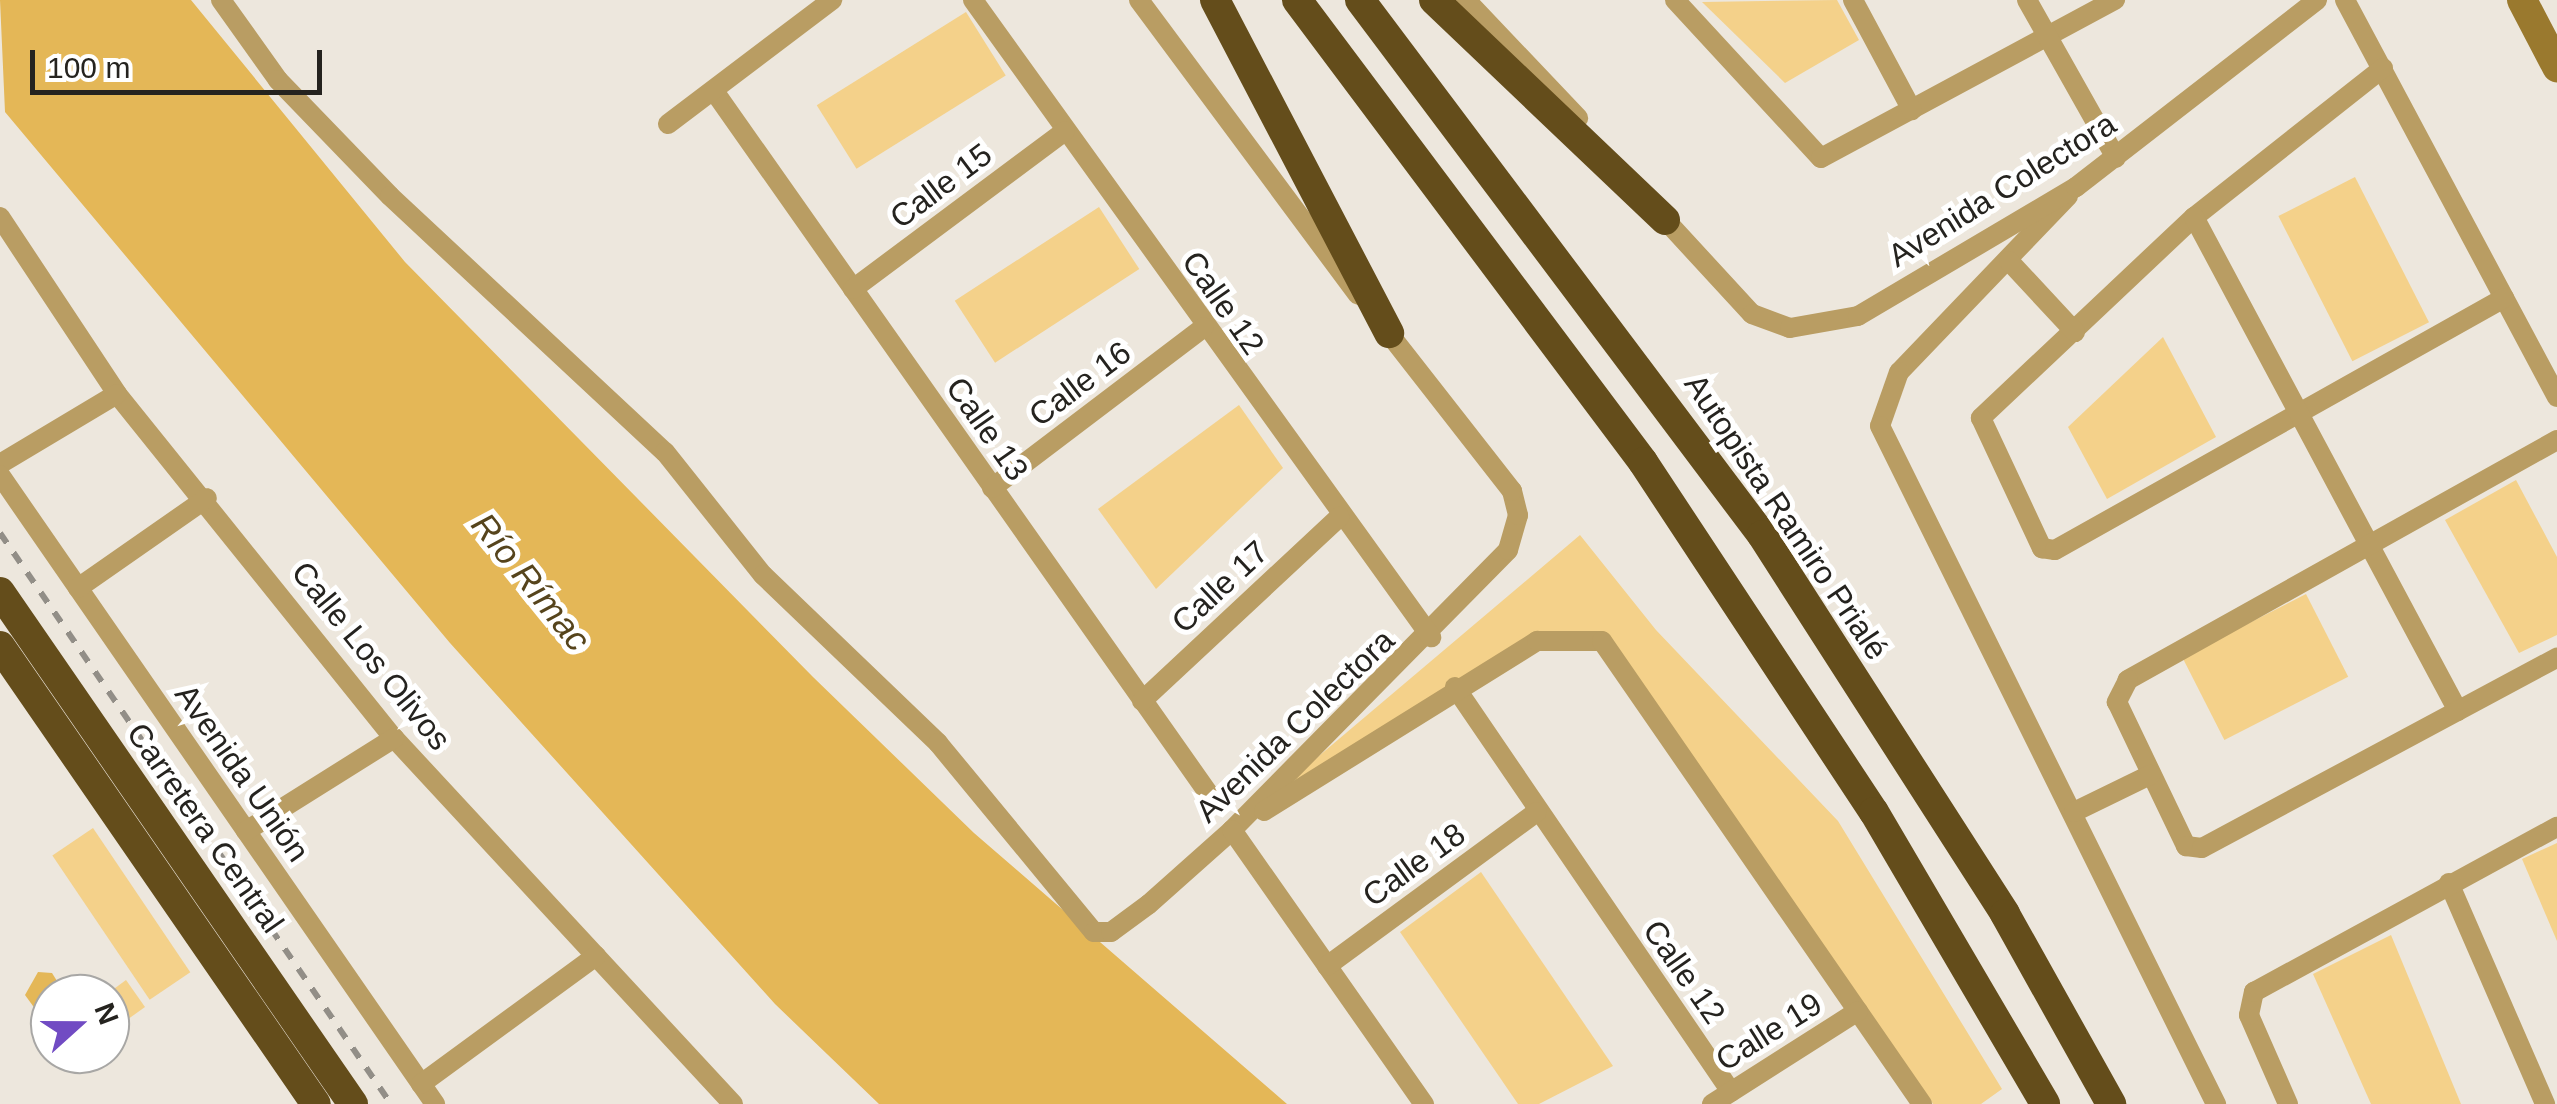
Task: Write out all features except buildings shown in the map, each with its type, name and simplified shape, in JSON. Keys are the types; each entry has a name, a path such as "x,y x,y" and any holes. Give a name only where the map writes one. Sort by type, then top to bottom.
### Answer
{"highway":[{"path":"1216,0 1389,333"},
{"path":"1297,0 1674,508 1874,812 2045,1104"},
{"name":"Autopista Ramiro Prialé","path":"1360,0 1762,535 2005,914 2111,1104"},
{"path":"1434,0 1665,220"},
{"name":"Carretera Central","path":"0,592 352,1104"},
{"name":"Carretera Central","path":"0,646 316,1104"}],"street":[{"name":"Avenida Colectora","path":"220,0 278,80 390,196 665,452 762,575 938,743 1084,925 1111,932 1232,830 1431,637 1508,550 1518,516 1512,491 1389,333"},
{"path":"668,124 832,0"},
{"name":"Calle 12","path":"972,0 1339,516 1431,637"},
{"path":"1139,0 1389,333"},
{"path":"1466,0 1665,220"},
{"path":"1675,0 1821,158 2115,0"},
{"path":"1853,0 1912,110"},
{"path":"2027,0 2116,158"},
{"name":"Avenida Colectora","path":"1665,220 1752,314 1790,328 1858,316 2076,187 2317,0"},
{"path":"2346,0 2557,396"},
{"path":"2522,0 2557,67"},
{"path":"2382,68 2194,216 1980,421 2045,551 2504,298"},
{"name":"Calle 13","path":"714,91 1213,800"},
{"name":"Calle 15","path":"854,290 1065,131"},
{"path":"2076,187 1899,372 1880,426 2216,1104"},
{"path":"2194,216 2458,710"},
{"name":"Calle Los Olivos","path":"0,217 116,394 207,498 394,738 733,1104"},
{"path":"2009,261 2075,332"},
{"name":"Calle 16","path":"992,488 1204,328"},
{"path":"0,464 116,394"},
{"path":"2557,440 2367,541 2128,680 2117,702 2186,846 2202,848 2557,658"},
{"name":"Avenida Unión","path":"0,476 435,1104"},
{"path":"78,588 207,498"},
{"name":"Calle 17","path":"1142,702 1339,516"},
{"path":"1424,1104 1232,830 1455,687 1537,641 1602,641 1922,1104"},
{"name":"Calle 12","path":"1455,687 1536,812 1731,1092"},
{"path":"246,831 394,738"},
{"path":"2074,812 2150,775"},
{"name":"Calle 18","path":"1327,966 1536,812"},
{"path":"2282,1102 2249,1015 2254,992 2448,882 2557,827"},
{"path":"2448,882 2546,1104"},
{"path":"421,1084 596,956"},
{"name":"Calle 19","path":"1712,1104 1858,1012"}],"shaded area":[{"path":"1837,0 1859,40 1785,83 1702,2"},
{"path":"966,12 1006,76 856,169 817,105"},
{"path":"2355,177 2429,322 2352,361 2278,216"},
{"path":"1099,207 1139,269 995,363 955,301"},
{"path":"2163,337 2216,437 2107,499 2068,427"},
{"path":"1239,405 1283,468 1156,589 1098,509"},
{"path":"2516,480 2557,557 2557,635 2519,653 2445,520"},
{"path":"1580,535 1656,630 1838,821 2002,1089 1981,1104 1933,1104 1605,633 1530,638 1298,783 1294,777"},
{"path":"2306,594 2348,677 2224,740 2182,657"},
{"path":"93,828 190,972 150,1000 52,855"},
{"path":"2557,843 2557,941 2522,859"},
{"path":"1481,872 1613,1066 1539,1104 1518,1104 1400,932"},
{"path":"2391,935 2461,1104 2371,1104 2313,974"},
{"path":"130,986 145,1007 130,1018"}],"water":[{"name":"Río Rímac","path":"0,0 191,0 405,262 813,677 974,833 1287,1104 879,1104 775,1004 450,643 5,112"}],"railway":[{"path":"0,533 391,1104"}]}
